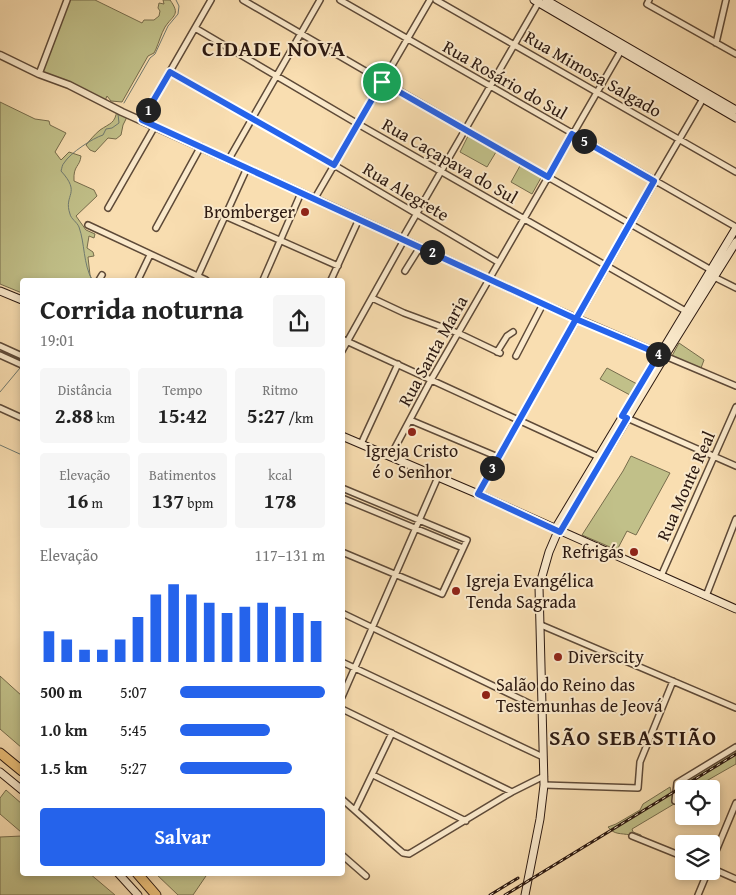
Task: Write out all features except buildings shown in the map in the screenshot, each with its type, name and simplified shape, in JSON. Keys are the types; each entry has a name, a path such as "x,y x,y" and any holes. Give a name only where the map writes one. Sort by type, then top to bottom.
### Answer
{"highway":[{"path":"0,753 20,769"},
{"path":"139,876 156,895"}],"main road":[{"path":"546,0 622,49"},
{"path":"538,1 736,115"},
{"path":"525,895 540,819 544,785 539,598 541,578 549,552 557,530 712,274 736,227"},
{"path":"712,274 736,242"},
{"path":"0,291 20,299"},
{"path":"345,437 478,494 736,609"},
{"path":"0,772 20,788"},
{"path":"121,876 138,895"}],"street":[{"path":"39,74 67,0"},
{"path":"142,120 211,0"},
{"path":"243,0 630,224 736,288"},
{"path":"229,159 320,0"},
{"name":"Rua Rosário do Sul","path":"340,0 736,227"},
{"path":"315,198 430,0"},
{"name":"Rua Mimosa Salgado","path":"436,0 736,172"},
{"path":"716,43 726,0"},
{"path":"538,1 515,45 416,214 372,298 345,340 600,458"},
{"path":"648,2 736,54"},
{"name":"Rua Caçapava do Sul","path":"196,28 358,124 688,313"},
{"name":"Rua Santa Maria","path":"390,457 498,262 622,49"},
{"path":"0,56 69,85 154,126 302,192 576,319 736,386"},
{"name":"Rua Alegrete","path":"170,72 334,165 498,262"},
{"path":"478,494 654,181 705,96"},
{"path":"108,208 154,126"},
{"path":"156,228 201,146"},
{"path":"88,225 197,278 247,168"},
{"path":"264,278 302,192"},
{"path":"225,216 338,266"},
{"path":"332,278 359,219"},
{"path":"404,271 420,247"},
{"path":"139,278 150,254"},
{"path":"372,298 404,313 458,333 498,353 507,336 513,332"},
{"path":"516,356 543,304"},
{"path":"0,346 20,355"},
{"path":"0,355 20,364"},
{"path":"361,444 398,364"},
{"name":"Rua Monte Real","path":"661,576 736,407"},
{"path":"0,408 20,417"},
{"path":"625,417 736,466"},
{"path":"410,420 498,458"},
{"path":"345,690 438,477"},
{"path":"345,489 466,540 442,594 345,553"},
{"path":"345,499 463,548"},
{"path":"368,508 371,500"},
{"path":"706,596 736,519"},
{"path":"345,613 541,709"},
{"path":"541,625 736,708"},
{"path":"345,663 543,757"},
{"path":"544,785 638,788 640,762 673,681"},
{"path":"345,710 512,792"},
{"path":"355,810 392,734"},
{"path":"682,780 736,747"},
{"path":"373,775 466,820"},
{"path":"345,802 403,853 409,854 512,792 544,776"},
{"path":"720,841 736,803"},
{"path":"632,836 675,853"},
{"path":"345,857 366,876"},
{"path":"720,872 736,879"},
{"path":"698,895 704,880"}],"shaded area":[{"path":"70,0 95,0 142,23 144,20 154,20 159,16 159,3 164,4 163,0 170,0 173,5 175,15 165,27 154,53 148,56 122,102 111,101 107,96 104,103 42,74"},
{"path":"0,102 35,119 49,121 50,125 66,133 55,152 61,160 69,152 81,156 74,181 94,190 97,196 76,216 86,230 95,234 94,238 89,236 87,248 93,252 94,256 88,257 91,278 20,278 20,292 0,284"},
{"path":"117,110 128,115 121,135 116,139 108,138 95,152 90,150 86,145 98,132 113,121"},
{"path":"468,136 496,152 487,167 460,152"},
{"path":"521,164 542,176 532,194 511,182"},
{"path":"679,343 704,360 701,368 672,356"},
{"path":"607,368 637,384 630,395 600,379"},
{"path":"631,456 670,473 636,535 627,531 617,550 582,535"},
{"path":"0,676 20,694 20,746 0,729"},
{"path":"736,751 736,764 708,780 688,780"},
{"path":"670,787 674,804 632,829 633,832 641,835 642,839 615,833 610,830 608,827 640,810 643,804"},
{"path":"6,790 20,802 20,831 0,814 0,798"},
{"path":"20,836 20,876 93,876 115,895 0,895 0,837"},
{"path":"158,876 206,876 193,895 178,895"}],"waterway":[{"path":"124,103 150,58 155,54 168,26 178,14 179,6 176,0"},
{"path":"91,278 79,227 71,216 68,207 71,194 70,185 61,171 63,164 76,151 103,135 106,129 112,128 119,123 118,114"},
{"path":"0,392 20,368"},
{"path":"0,445 20,454"}],"railway":[{"path":"505,895 736,754"},
{"path":"490,895 518,878"}],"place":[{"name":"Bromberger","path":"305,212"},
{"name":"Igreja Cristo é o Senhor","path":"412,432"},
{"name":"Refrigás","path":"634,552"},
{"name":"Igreja Evangélica Tenda Sagrada","path":"456,591"},
{"name":"Diverscity","path":"558,657"},
{"name":"Salão do Reino das Testemunhas de Jeová","path":"486,695"}],"district":[{"name":"CIDADE NOVA","path":"274,48"},
{"name":"SÃO SEBASTIÃO","path":"633,737"}],"route":[{"path":"382,82 334,165 170,72 142,120 576,319 478,494 560,532 627,418 622,416 659,354 576,319 654,181 572,134 548,177 382,82"}]}
